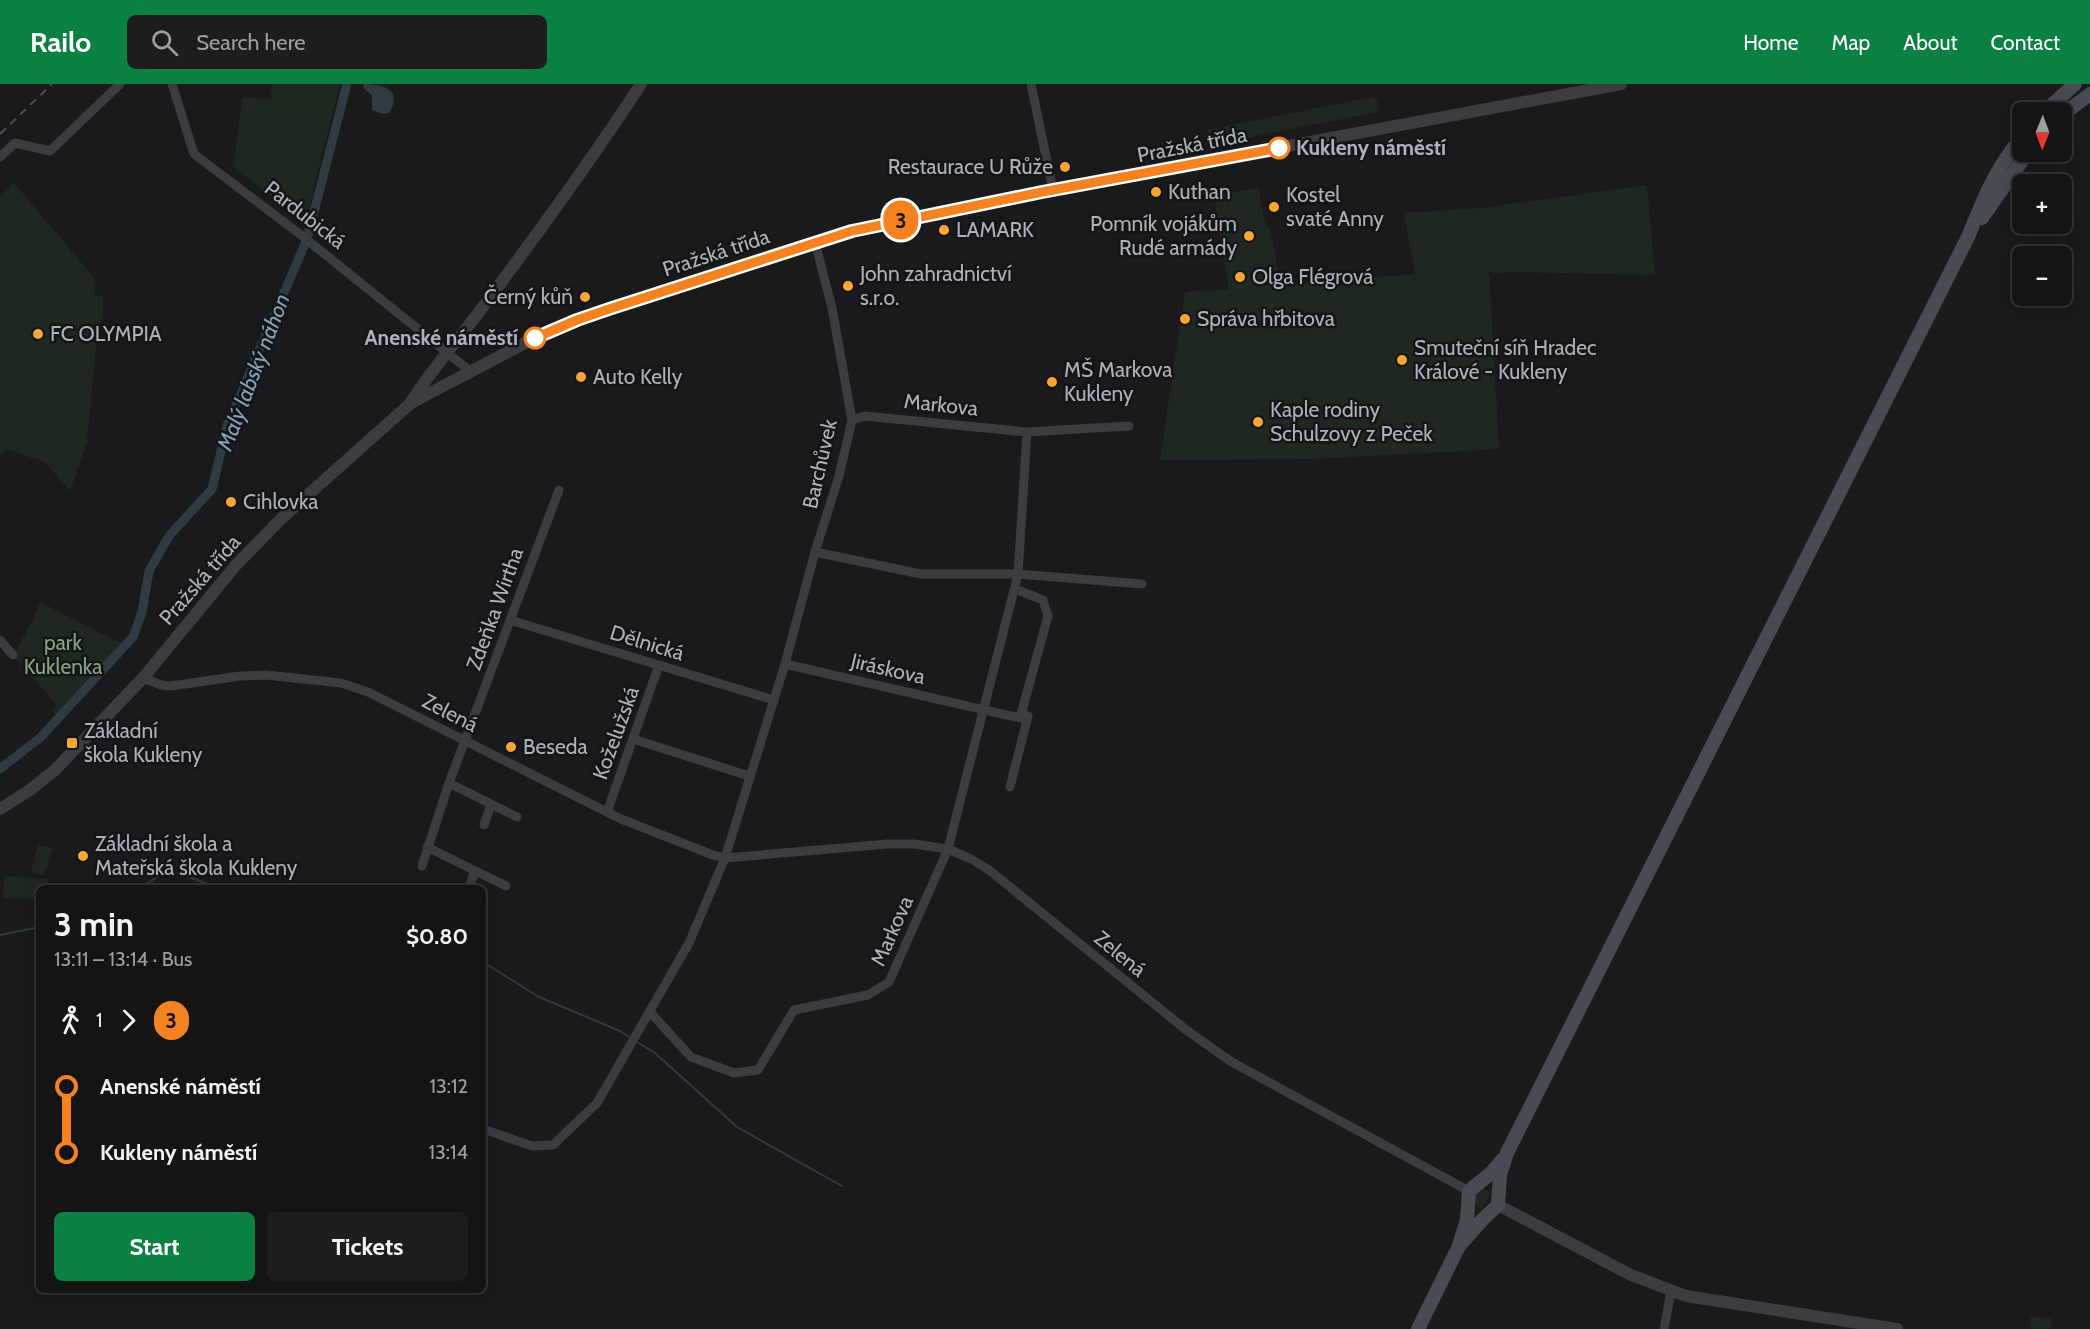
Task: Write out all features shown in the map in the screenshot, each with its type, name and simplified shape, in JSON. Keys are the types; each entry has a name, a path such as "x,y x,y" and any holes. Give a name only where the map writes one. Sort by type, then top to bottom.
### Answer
{"main road":[{"path":"2055,102 2075,84"},
{"path":"2074,104 2090,84"},
{"path":"2074,104 2090,94"},
{"path":"1418,1329 1459,1246 1467,1219 1471,1192 1491,1173 1507,1153 1968,237 1989,185 2012,150"},
{"path":"1968,237 2021,162"},
{"path":"1459,1246 1499,1201 1498,1191 1507,1153"},
{"path":"1471,1192 1486,1182 1498,1191"},
{"path":"1471,1192 1473,1210 1477,1213 1486,1214 1494,1209"}],"street":[{"path":"0,157 15,143 50,151 120,84"},
{"name":"Pardubická","path":"172,84 195,154 301,235 471,371"},
{"path":"411,403 422,385 574,184 641,84"},
{"path":"1031,84 1053,190"},
{"name":"Pražská třída","path":"0,809 56,770 143,678 236,565 283,517 411,403 542,334 577,320 815,242 894,221 1621,84"},
{"name":"Barchůvek","path":"814,556 839,476 852,420 832,308 815,242"},
{"name":"Markova","path":"852,420 865,416 1027,432 1129,426"},
{"name":"Markova","path":"650,1012 691,1057 734,1073 758,1070 794,1010 868,995 888,982 948,849 1015,589 1018,574 1027,432"},
{"name":"Zdeňka Wirtha","path":"422,866 449,783 559,490"},
{"path":"486,1130 532,1146 553,1145 597,1103 650,1012 689,943 725,858 785,664 814,556 921,574 1018,574 1142,584"},
{"path":"983,710 1020,718 1048,616 1043,600 1015,589"},
{"name":"Dělnická","path":"510,620 774,700"},
{"path":"0,640 13,655"},
{"name":"Jiráskova","path":"785,664 983,710"},
{"name":"Koželužská","path":"607,812 659,665"},
{"name":"Zelená","path":"143,678 165,686 253,675 341,683 368,692 636,826 702,852 725,858 888,844 915,844 948,849 989,870 1175,1022 1230,1061 1471,1192"},
{"path":"1010,787 1028,716 1021,714"},
{"path":"633,739 749,776"},
{"path":"449,783 517,817"},
{"path":"484,825 491,804"},
{"path":"428,848 506,886"},
{"path":"470,885 475,871"},
{"path":"1494,1209 1631,1275 1671,1291 1709,1300 1897,1329"},
{"path":"1664,1329 1671,1291"}],"green space":[{"path":"272,84 340,84 305,223 233,166 243,97 271,99"},
{"path":"1373,97 1377,101 1379,112 1210,145 1207,130"},
{"path":"14,183 96,280 94,295 103,297 87,442 70,491 45,462 6,449 0,456 0,196"},
{"path":"1647,185 1655,275 1509,272 1497,274 1489,271 1499,449 1313,459 1160,460 1185,292 1229,289 1214,195 1258,188 1266,226 1270,227 1281,286 1415,274 1404,213 1481,208"},
{"name":"park Kuklenka","path":"40,602 125,645 58,717 52,711 57,705 13,655 32,622"},
{"path":"38,845 52,848 44,875 31,872"},
{"path":"4,876 48,879 47,885 36,885 36,899 3,898"},
{"path":"1482,1188 1491,1192 1482,1209 1474,1203 1474,1193"},
{"path":"2031,1316 2052,1319 2050,1329 2030,1329"}],"shaded area":[{"path":"363,84 384,87 392,93 393,105 389,113 383,114 372,110 372,95 364,89"}],"waterway":[{"name":"Malý labský náhon","path":"0,769 41,737 133,637 142,612 149,571 169,536 212,489 227,426 307,239 347,84"},
{"path":"144,885 161,875 178,873 211,885"},
{"path":"0,935 36,928"},
{"path":"486,964 539,997 620,1031 632,1039"},
{"path":"637,1042 655,1053 737,1127 842,1186"}],"railway":[{"path":"0,134 52,84"}],"bus line":[{"name":"3","path":"535,338 609,309 852,231 1042,192 1279,148"}],"place":[{"name":"Kukleny náměstí","path":"1279,148"},
{"name":"Restaurace U Růže","path":"1065,167"},
{"name":"Kuthan","path":"1156,192"},
{"name":"Kostel svaté Anny","path":"1274,207"},
{"name":"LAMARK","path":"944,230"},
{"name":"Pomník vojákům Rudé armády","path":"1249,236"},
{"name":"Olga Flégrová","path":"1240,277"},
{"name":"John zahradnictví s.r.o.","path":"848,286"},
{"name":"Černý kůň","path":"585,297"},
{"name":"Správa hřbitova","path":"1185,319"},
{"name":"FC OLYMPIA","path":"38,334"},
{"name":"Anenské náměstí","path":"535,338"},
{"name":"Smuteční síň Hradec Králové - Kukleny","path":"1402,360"},
{"name":"Auto Kelly","path":"581,377"},
{"name":"MŠ Markova Kukleny","path":"1052,382"},
{"name":"Kaple rodiny Schulzovy z Peček","path":"1258,422"},
{"name":"Cihlovka","path":"231,502"},
{"name":"Základní škola Kukleny","path":"72,743"},
{"name":"Beseda","path":"511,747"},
{"name":"Základní škola a Mateřská škola Kukleny","path":"83,856"}]}
